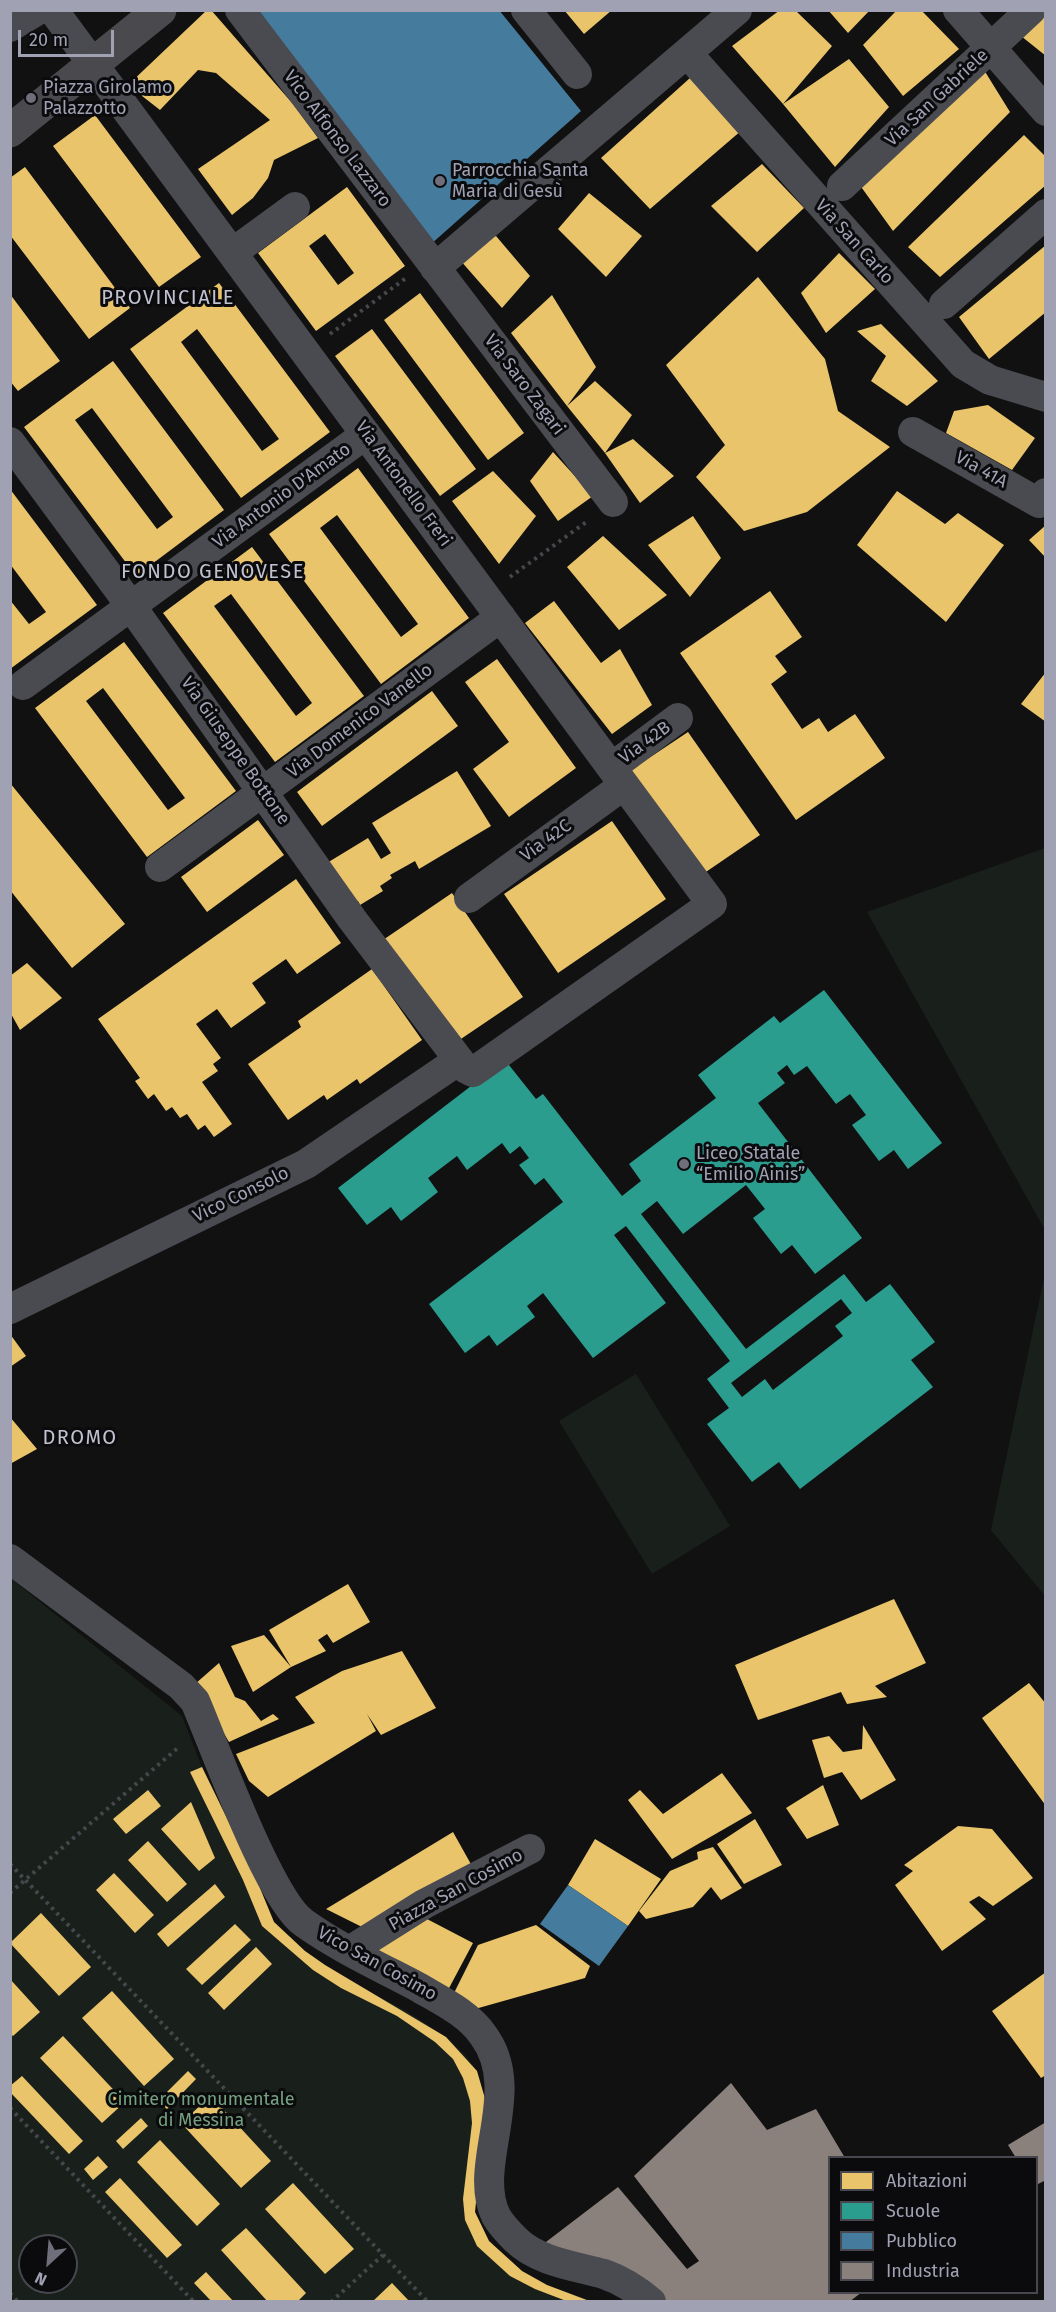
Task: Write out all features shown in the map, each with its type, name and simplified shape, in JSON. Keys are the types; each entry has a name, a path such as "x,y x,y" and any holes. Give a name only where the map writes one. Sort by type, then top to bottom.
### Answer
{"main road":[{"path":"10,131 160,10"}],"street":[{"path":"10,27 38,10"},
{"name":"Via Antonello Freri","path":"53,10 712,904 473,1072 465,1068 459,1060"},
{"name":"Vico Alfonso Lazzaro","path":"240,10 421,272"},
{"path":"526,10 577,74"},
{"path":"421,272 737,10"},
{"path":"958,10 1046,111"},
{"name":"Via San Gabriele","path":"842,186 1031,10"},
{"name":"Via San Carlo","path":"687,53 963,364 990,381 1046,397"},
{"path":"232,253 295,207"},
{"path":"944,304 1046,214"},
{"name":"Via Saro Zagari","path":"421,272 613,502"},
{"name":"Via 41A","path":"913,432 1039,503 1046,494"},
{"name":"Via Antonio D'Amato","path":"23,686 366,434"},
{"name":"Via Giuseppe Bottone","path":"10,442 131,606 352,919 459,1060"},
{"name":"Via Domenico Vanello","path":"160,867 265,793 493,606"},
{"name":"Via 42B","path":"618,776 678,718"},
{"name":"Via 42C","path":"469,898 618,776"},
{"name":"Vico Consolo","path":"10,1309 306,1164 459,1060"},
{"name":"Vico San Cosimo","path":"10,1559 181,1686 195,1701 278,1892 288,1908 304,1923 331,1941 445,2002 483,2034 495,2055 500,2108 490,2178 496,2215 505,2228 518,2242 534,2252 554,2261 606,2275 624,2283 651,2301"},
{"name":"Piazza San Cosimo","path":"351,1950 424,1904 530,1849"}],"path":[{"path":"305,352 421,272"},
{"path":"493,606 613,502"},
{"path":"10,1893 189,1738 206,1727"},
{"path":"10,1864 428,2301"},
{"path":"10,2108 194,2301"},
{"path":"331,2301 383,2255"},
{"path":"10,2293 18,2301"}],"green space":[{"path":"1046,848 1045,1230 867,912"},
{"path":"1045,1273 1045,1596 991,1530"},
{"path":"636,1374 730,1526 652,1574 559,1421"},
{"name":"Cimitero monumentale di Messina","path":"10,1578 182,1716 202,1767 255,1876 274,1922 305,1951 353,1983 408,2012 446,2037 464,2054 477,2071 486,2102 475,2212 489,2241 522,2271 547,2285 592,2301 11,2301"}],"building: Abitazioni":[{"path":"207,10 211,10 293,104 318,138 274,160 268,178 253,198 232,215 198,169 270,120 216,73 198,70 160,110 128,85"},
{"name":"Parrocchia Santa Maria di Gesù","path":"257,10 370,10 432,85 444,76 435,59 493,10 498,10 573,118 437,223 405,189 365,140 374,133 283,22 267,35"},
{"path":"564,10 612,10 584,34"},
{"path":"780,10 795,10 832,46 783,104 732,46"},
{"path":"828,10 870,10 848,33"},
{"path":"897,10 921,10 959,49 903,96 863,45"},
{"path":"1046,13 1046,56 1021,36"},
{"path":"849,59 889,107 835,167 783,104"},
{"path":"700,69 749,124 650,209 601,158"},
{"path":"984,70 1010,112 893,231 859,184"},
{"path":"95,115 201,257 159,287 53,146"},
{"path":"1024,135 1046,157 1046,185 940,277 908,247"},
{"path":"762,164 804,208 757,252 711,206"},
{"path":"25,167 130,308 89,339 10,235 10,178"},
{"path":"347,187 405,266 316,331 258,253","holes":["325,234 354,273 338,285 309,246"]},
{"path":"589,193 642,236 606,277 558,229"},
{"path":"496,236 530,276 502,308 453,252"},
{"path":"1046,245 1046,312 989,359 959,317"},
{"path":"839,253 875,289 826,333 801,293"},
{"path":"758,277 825,359 838,411 890,447 807,512 744,531 696,477 725,445 666,365"},
{"path":"219,283 330,432 241,498 130,349","holes":["197,329 279,439 262,451 181,342"]},
{"path":"420,293 524,433 488,460 384,320"},
{"path":"10,294 60,361 18,391 10,381"},
{"path":"552,295 596,367 567,406 511,333"},
{"path":"881,324 938,381 907,406 871,381 886,356 857,331"},
{"path":"372,329 476,469 440,496 335,356"},
{"path":"113,361 224,510 136,576 24,427","holes":["92,408 173,517 157,529 75,420"]},
{"path":"595,381 632,415 605,453 567,406"},
{"path":"988,405 1035,438 1012,470 946,433 954,411"},
{"path":"633,439 674,476 640,503 605,453"},
{"path":"553,452 593,496 558,521 530,481"},
{"path":"358,468 469,618 381,684 269,534","holes":["337,515 418,624 401,637 320,528"]},
{"path":"493,471 536,516 499,564 452,501"},
{"path":"10,489 97,605 10,669 10,600 29,624 46,612 10,564"},
{"path":"897,491 945,524 958,513 1004,545 946,622 857,545"},
{"path":"693,516 721,558 690,597 648,545"},
{"path":"1046,525 1046,558 1029,540"},
{"path":"603,536 667,595 619,630 567,567"},
{"path":"252,547 364,696 275,762 163,613","holes":["231,594 312,703 296,716 214,606"]},
{"path":"770,591 802,637 775,656 787,672 771,684 802,729 819,718 828,732 855,714 885,758 796,820 680,653"},
{"path":"554,601 601,663 620,649 652,705 612,734 525,623"},
{"path":"124,642 236,791 147,857 35,708","holes":["103,688 185,798 168,810 86,701"]},
{"path":"497,659 576,768 509,817 473,769 509,742 465,682"},
{"path":"1046,672 1046,722 1021,704"},
{"path":"432,691 458,726 322,826 297,792"},
{"path":"688,732 760,835 700,876 628,772"},
{"path":"457,771 491,826 419,869 415,861 390,875 392,878 380,886 383,891 360,905 358,901 348,907 322,866 368,838 381,859 391,853 372,823"},
{"path":"10,783 125,924 72,968 10,890"},
{"path":"258,820 284,855 207,912 181,877"},
{"path":"612,821 666,899 558,973 504,894"},
{"path":"296,879 341,943 297,974 286,959 252,983 266,1003 231,1028 217,1009 196,1024 221,1058 213,1064 218,1071 202,1082 232,1124 214,1137 205,1125 198,1130 187,1114 180,1118 172,1107 166,1111 154,1094 148,1099 135,1081 140,1078 98,1019"},
{"path":"452,893 523,997 452,1045 380,942"},
{"path":"27,963 62,998 20,1030 10,1012 10,976"},
{"path":"372,969 422,1040 360,1084 357,1079 327,1100 324,1095 288,1120 248,1064 301,1027 298,1021"},
{"path":"10,1334 26,1356 10,1367"},
{"path":"10,1417 37,1449 10,1464"},
{"path":"348,1584 370,1622 333,1643 327,1634 318,1640 326,1651 291,1667 269,1630"},
{"path":"894,1599 926,1663 875,1686 887,1697 847,1704 841,1692 758,1720 735,1665"},
{"path":"264,1635 291,1667 253,1692 231,1646"},
{"path":"402,1651 436,1708 381,1735 367,1714 376,1731 268,1797 249,1781 236,1754 315,1723 295,1697 342,1671"},
{"path":"219,1663 235,1697 245,1701 261,1721 273,1714 279,1719 229,1742 195,1684"},
{"path":"1029,1683 1046,1704 1046,1806 982,1718"},
{"path":"863,1725 896,1780 861,1800 842,1772 824,1778 812,1740 829,1736 843,1752 862,1749"},
{"path":"202,1767 255,1876 274,1922 305,1951 325,1965 446,2037 477,2071 486,2102 475,2212 489,2241 522,2271 547,2285 592,2302 569,2302 535,2289 510,2276 477,2246 465,2220 463,2199 472,2123 470,2101 463,2078 453,2059 435,2042 397,2016 341,1988 313,1970 262,1926 243,1880 190,1772"},
{"path":"722,1773 752,1813 672,1859 628,1800 640,1790 663,1814"},
{"path":"823,1785 839,1825 807,1839 786,1808"},
{"path":"148,1790 161,1806 126,1834 113,1819"},
{"path":"191,1802 215,1858 199,1871 161,1829"},
{"path":"755,1819 782,1865 744,1884 717,1844"},
{"path":"958,1826 992,1829 1033,1878 993,1906 979,1896 969,1902 986,1919 942,1951 895,1885 913,1871 904,1865"},
{"path":"453,1832 472,1866 366,1929 326,1909"},
{"path":"595,1839 661,1879 628,1926 568,1885"},
{"path":"148,1841 187,1884 167,1902 128,1860"},
{"path":"713,1847 742,1888 721,1900 711,1887 693,1907 646,1919 639,1911 670,1871 698,1859 697,1852"},
{"path":"114,1873 154,1915 135,1933 96,1890"},
{"path":"215,1884 225,1897 168,1947 157,1934"},
{"path":"41,1913 91,1967 59,1996 10,1943"},
{"path":"427,1919 473,1943 448,1990 378,1950"},
{"path":"235,1924 251,1940 202,1985 186,1969"},
{"path":"536,1925 590,1966 585,1978 475,2009 451,1999 478,1945"},
{"path":"256,1947 272,1964 224,2010 208,1993"},
{"path":"1046,1972 1046,2075 1041,2078 992,2011"},
{"path":"10,1979 40,2012 13,2036 10,2033"},
{"path":"112,1991 174,2059 144,2086 82,2018"},
{"path":"63,2036 125,2102 102,2123 40,2058"},
{"path":"188,2071 196,2079 167,2109 158,2101"},
{"path":"22,2076 83,2141 69,2154 10,2092 10,2086"},
{"path":"211,2096 271,2161 241,2188 181,2123"},
{"path":"141,2118 148,2126 123,2149 116,2141"},
{"path":"160,2140 220,2204 197,2226 137,2162"},
{"path":"98,2156 108,2167 93,2180 84,2169"},
{"path":"120,2178 182,2245 167,2258 105,2192"},
{"path":"293,2183 354,2249 325,2274 265,2209"},
{"path":"246,2228 306,2293 297,2302 268,2302 221,2250"},
{"path":"206,2272 234,2302 212,2302 194,2283"},
{"path":"392,2283 410,2302 372,2302"}],"building: Scuole":[{"path":"824,990 942,1143 908,1169 894,1150 879,1161 852,1125 866,1115 850,1094 836,1104 807,1066 794,1075 787,1065 777,1073 785,1083 758,1103 862,1238 815,1274 792,1245 781,1254 753,1218 765,1209 746,1185 683,1234 657,1201 641,1214 746,1349 844,1274 866,1302 890,1284 935,1342 911,1360 933,1387 800,1489 779,1462 752,1482 707,1424 729,1408 707,1379 730,1361 626,1226 614,1235 666,1303 593,1358 543,1293 527,1306 535,1317 497,1346 489,1335 465,1353 429,1304 563,1202 544,1178 535,1185 519,1165 529,1158 520,1146 510,1154 502,1143 467,1170 457,1156 428,1178 438,1192 401,1221 391,1207 367,1225 338,1188 505,1060 536,1099 543,1094 622,1196 641,1181 629,1164 716,1098 698,1075 774,1016 780,1023","holes":["841,1299 852,1313 835,1326 843,1336 773,1390 765,1379 742,1397 731,1383"]}],"building: Pubblico":[{"name":"Parrocchia Santa Maria di Gesù","path":"242,10 499,10 581,111 430,245"},
{"path":"568,1885 628,1926 599,1966 540,1924"}],"building: Industria":[{"path":"731,2083 767,2130 816,2109 844,2156 828,2156 828,2294 859,2294 849,2302 663,2302 542,2245 618,2187 687,2269 699,2261 634,2176"},
{"path":"1046,2122 1046,2180 1038,2184 1038,2156 1015,2156 1008,2145"}],"place":[{"name":"Piazza Girolamo Palazzotto","path":"31,98"},
{"name":"Parrocchia Santa Maria di Gesù","path":"440,181"},
{"name":"Liceo Statale “Emilio Ainis”","path":"684,1164"}],"district":[{"name":"PROVINCIALE","path":"168,298"},
{"name":"FONDO GENOVESE","path":"213,572"},
{"name":"DROMO","path":"80,1438"}]}
